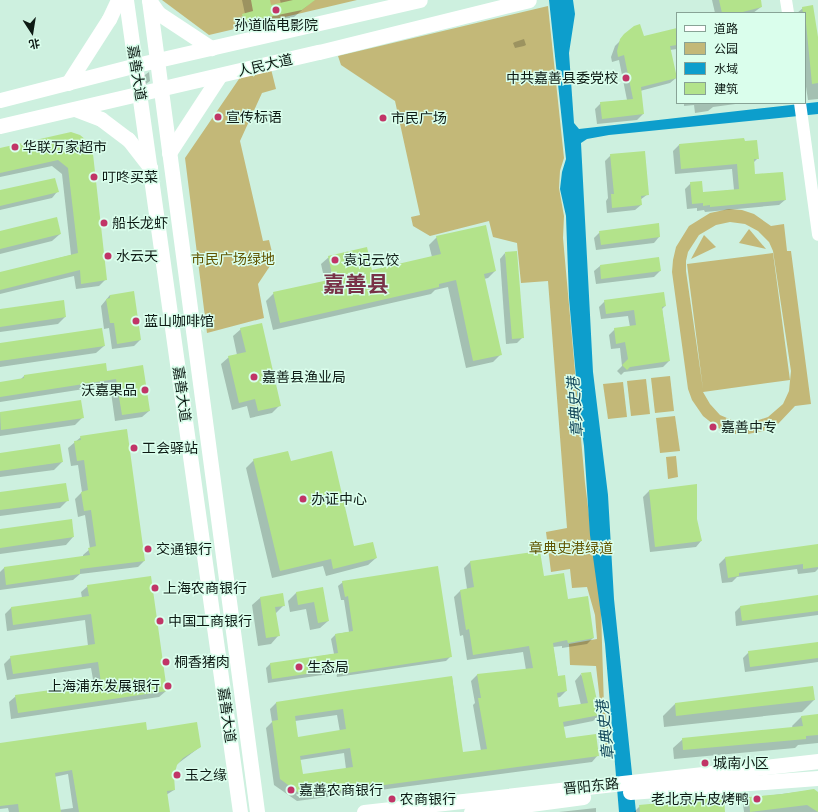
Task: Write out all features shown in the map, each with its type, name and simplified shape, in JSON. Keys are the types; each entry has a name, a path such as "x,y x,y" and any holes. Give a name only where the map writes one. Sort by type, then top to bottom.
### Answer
{"main road":[{"path":"68,83 109,19 118,0"},
{"name":"嘉善大道","path":"126,0 141,94 240,812"},
{"path":"149,0 158,13 211,48"},
{"name":"嘉善大道","path":"149,0 257,812"},
{"name":"人民大道","path":"0,100 136,65 420,0"},
{"name":"人民大道","path":"0,126 141,94 528,0"},
{"path":"169,153 220,75"},
{"path":"75,109 101,119 123,135 151,168"},
{"name":"晋阳东路","path":"364,812 606,790 818,761"},
{"name":"晋阳东路","path":"646,785 818,778"},
{"name":"晋阳东路","path":"470,812 606,790"}],"street":[{"path":"786,0 788,12"},
{"path":"800,104 818,235"}],"green space":[{"path":"162,0 357,0 209,35"},
{"name":"章典史港绿道","path":"548,6 564,158 560,171 559,188 564,216 563,238 585,483 601,611 604,707 613,757 604,758 602,719 596,666 570,665 569,644 597,639 595,615 587,587 572,588 570,569 551,572 546,532 567,528 548,281 521,283 517,243 493,237 489,221 430,236 413,226 411,217 420,215 395,101 341,65 338,56"},
{"name":"市民广场绿地","path":"271,69 276,89 262,93 240,141 263,241 269,240 274,260 258,284 264,318 207,333 185,158 241,76"},
{"path":"729,209 742,210 754,214 771,226 784,224 787,251 791,251 811,404 795,406 778,424 767,430 748,434 735,434 718,428 703,416 692,400 688,389 672,272 673,260 676,247 689,226 710,213","holes":["730,222 745,224 758,231 769,242 773,251 791,371 789,391 783,404 768,417 753,422 734,421 720,415 710,404 703,392 790,380 773,253 687,264 703,389 686,271 688,252 699,235 716,225"]},
{"path":"749,229 766,249 739,243"},
{"path":"704,235 716,247 691,259"},
{"path":"670,376 674,411 655,413 651,378"},
{"path":"646,379 650,414 631,416 627,381"},
{"path":"623,382 627,417 608,419 603,384"},
{"path":"675,416 680,451 660,453 656,418"},
{"path":"676,456 678,477 668,479 666,457"}],"water":[{"path":"549,0 573,0 575,14 569,53 574,123 579,129 818,102 818,114 609,135 587,139 581,143 593,372 608,495 614,599 636,812 619,812 605,644 590,535 584,446 579,411 569,298 566,216 560,189 562,172 566,159"}],"building":[{"name":"孙道临电影院","path":"251,0 270,0 271,5 293,0 315,0 302,10 244,22 242,14 253,11"},
{"path":"719,0 761,0 762,7 743,12 722,12"},
{"path":"813,5 818,37 818,83 812,84 806,12 803,12 802,7"},
{"path":"640,24 644,36 676,28 676,45 670,46 676,78 641,87 644,114 602,119 600,102 633,99 624,55 618,57 617,51 620,39 634,26"},
{"path":"71,132 80,135 92,145 107,280 81,284 80,270 0,290 0,272 78,253 68,168 58,160 0,173 0,148"},
{"path":"744,138 745,141 757,140 759,159 754,159 755,174 783,172 786,200 710,207 710,205 703,206 703,203 692,204 690,182 702,181 703,192 739,189 737,164 681,169 679,144"},
{"path":"645,151 649,195 641,196 642,205 612,208 611,194 614,194 610,154"},
{"path":"55,178 59,192 0,206 0,190"},
{"path":"57,217 61,234 0,249 0,231"},
{"path":"659,223 660,237 601,245 599,231"},
{"path":"486,225 496,271 484,274 502,355 473,361 456,280 439,284 439,287 280,323 273,292 333,279 328,256 367,247 372,270 441,254 436,236"},
{"path":"517,251 524,338 512,339 505,252"},
{"path":"659,257 661,271 601,279 600,265"},
{"path":"134,291 141,340 117,344 114,323 110,323 106,299 110,298 110,295"},
{"path":"664,292 666,306 662,307 670,361 630,367 627,370 622,365 628,359 625,342 616,344 614,328 636,325 634,310 606,314 604,300"},
{"path":"64,300 66,317 0,327 0,309"},
{"name":"嘉善县渔业局","path":"262,323 281,406 258,411 255,399 239,403 228,356 246,352 240,328"},
{"path":"102,328 105,346 0,361 0,343"},
{"path":"106,363 107,371 143,365 150,411 122,415 116,379 0,397 0,382 24,378 24,375"},
{"path":"81,400 84,418 1,430 0,412"},
{"path":"127,429 145,561 80,569 80,574 6,585 4,567 90,555 88,548 96,546 91,510 84,511 81,492 88,490 84,460 77,461 74,441 81,440 80,436"},
{"path":"60,444 63,462 0,471 0,453"},
{"name":"办证中心","path":"288,451 291,461 332,451 354,546 373,542 377,558 333,569 331,559 280,571 253,459"},
{"path":"66,483 69,501 0,510 0,492"},
{"path":"697,484 697,519 702,541 655,547 649,490"},
{"path":"72,519 74,537 0,548 0,529"},
{"path":"818,544 818,567 803,569 803,564 739,573 739,576 728,578 725,557"},
{"path":"540,551 544,576 564,573 568,599 588,596 594,638 568,643 567,640 553,643 558,676 565,675 567,691 557,693 559,707 588,703 581,673 591,672 600,715 563,722 566,738 596,734 599,756 303,796 280,779 272,721 278,720 276,702 353,690 452,676 463,752 487,749 478,698 481,698 477,674 533,668 529,646 473,655 469,629 466,630 460,590 474,587 470,561","holes":["343,709 346,729 298,737 295,716","350,748 353,767 303,774 300,756"]},
{"path":"438,566 452,657 341,674 340,669 272,679 270,663 338,653 335,634 353,631 348,596 345,597 342,581"},
{"path":"151,576 167,691 18,713 15,695 101,683 98,662 13,674 10,656 95,644 91,614 13,625 11,607 89,596 87,585"},
{"path":"323,587 329,621 318,623 314,602 298,605 296,592"},
{"path":"283,593 285,606 275,607 280,636 266,638 260,597"},
{"path":"818,595 818,611 742,621 740,606"},
{"path":"818,642 818,658 750,667 748,651"},
{"path":"813,686 815,700 676,716 675,703"},
{"path":"818,714 818,735 806,736 806,739 683,750 682,738 803,726 801,716"},
{"path":"146,722 147,730 197,722 201,747 183,758 177,765 174,776 175,790 167,791 170,812 79,812 72,770 55,773 61,812 19,812 18,804 0,806 0,743"},
{"path":"814,789 818,792 818,812 807,805 750,812 749,797"},
{"path":"724,797 725,812 640,812 639,805"}],"place":[{"name":"孙道临电影院","path":"276,10"},
{"name":"中共嘉善县委党校","path":"626,78"},
{"name":"宣传标语","path":"218,117"},
{"name":"市民广场","path":"383,118"},
{"name":"华联万家超市","path":"15,147"},
{"name":"叮咚买菜","path":"94,177"},
{"name":"船长龙虾","path":"104,223"},
{"name":"水云天","path":"108,256"},
{"name":"袁记云饺","path":"335,260"},
{"name":"蓝山咖啡馆","path":"136,321"},
{"name":"嘉善县渔业局","path":"254,377"},
{"name":"沃嘉果品","path":"145,390"},
{"name":"嘉善中专","path":"713,427"},
{"name":"工会驿站","path":"134,448"},
{"name":"办证中心","path":"303,499"},
{"name":"交通银行","path":"148,549"},
{"name":"上海农商银行","path":"155,588"},
{"name":"中国工商银行","path":"160,621"},
{"name":"桐香猪肉","path":"166,662"},
{"name":"生态局","path":"299,667"},
{"name":"上海浦东发展银行","path":"168,686"},
{"name":"城南小区","path":"705,763"},
{"name":"玉之缘","path":"177,775"},
{"name":"嘉善农商银行","path":"291,790"},
{"name":"农商银行","path":"392,799"},
{"name":"老北京片皮烤鸭","path":"757,799"}],"district":[{"name":"嘉善县","path":"356,285"}],"water label":[{"name":"章典史港","path":"576,407"},
{"name":"章典史港","path":"606,730"}]}
